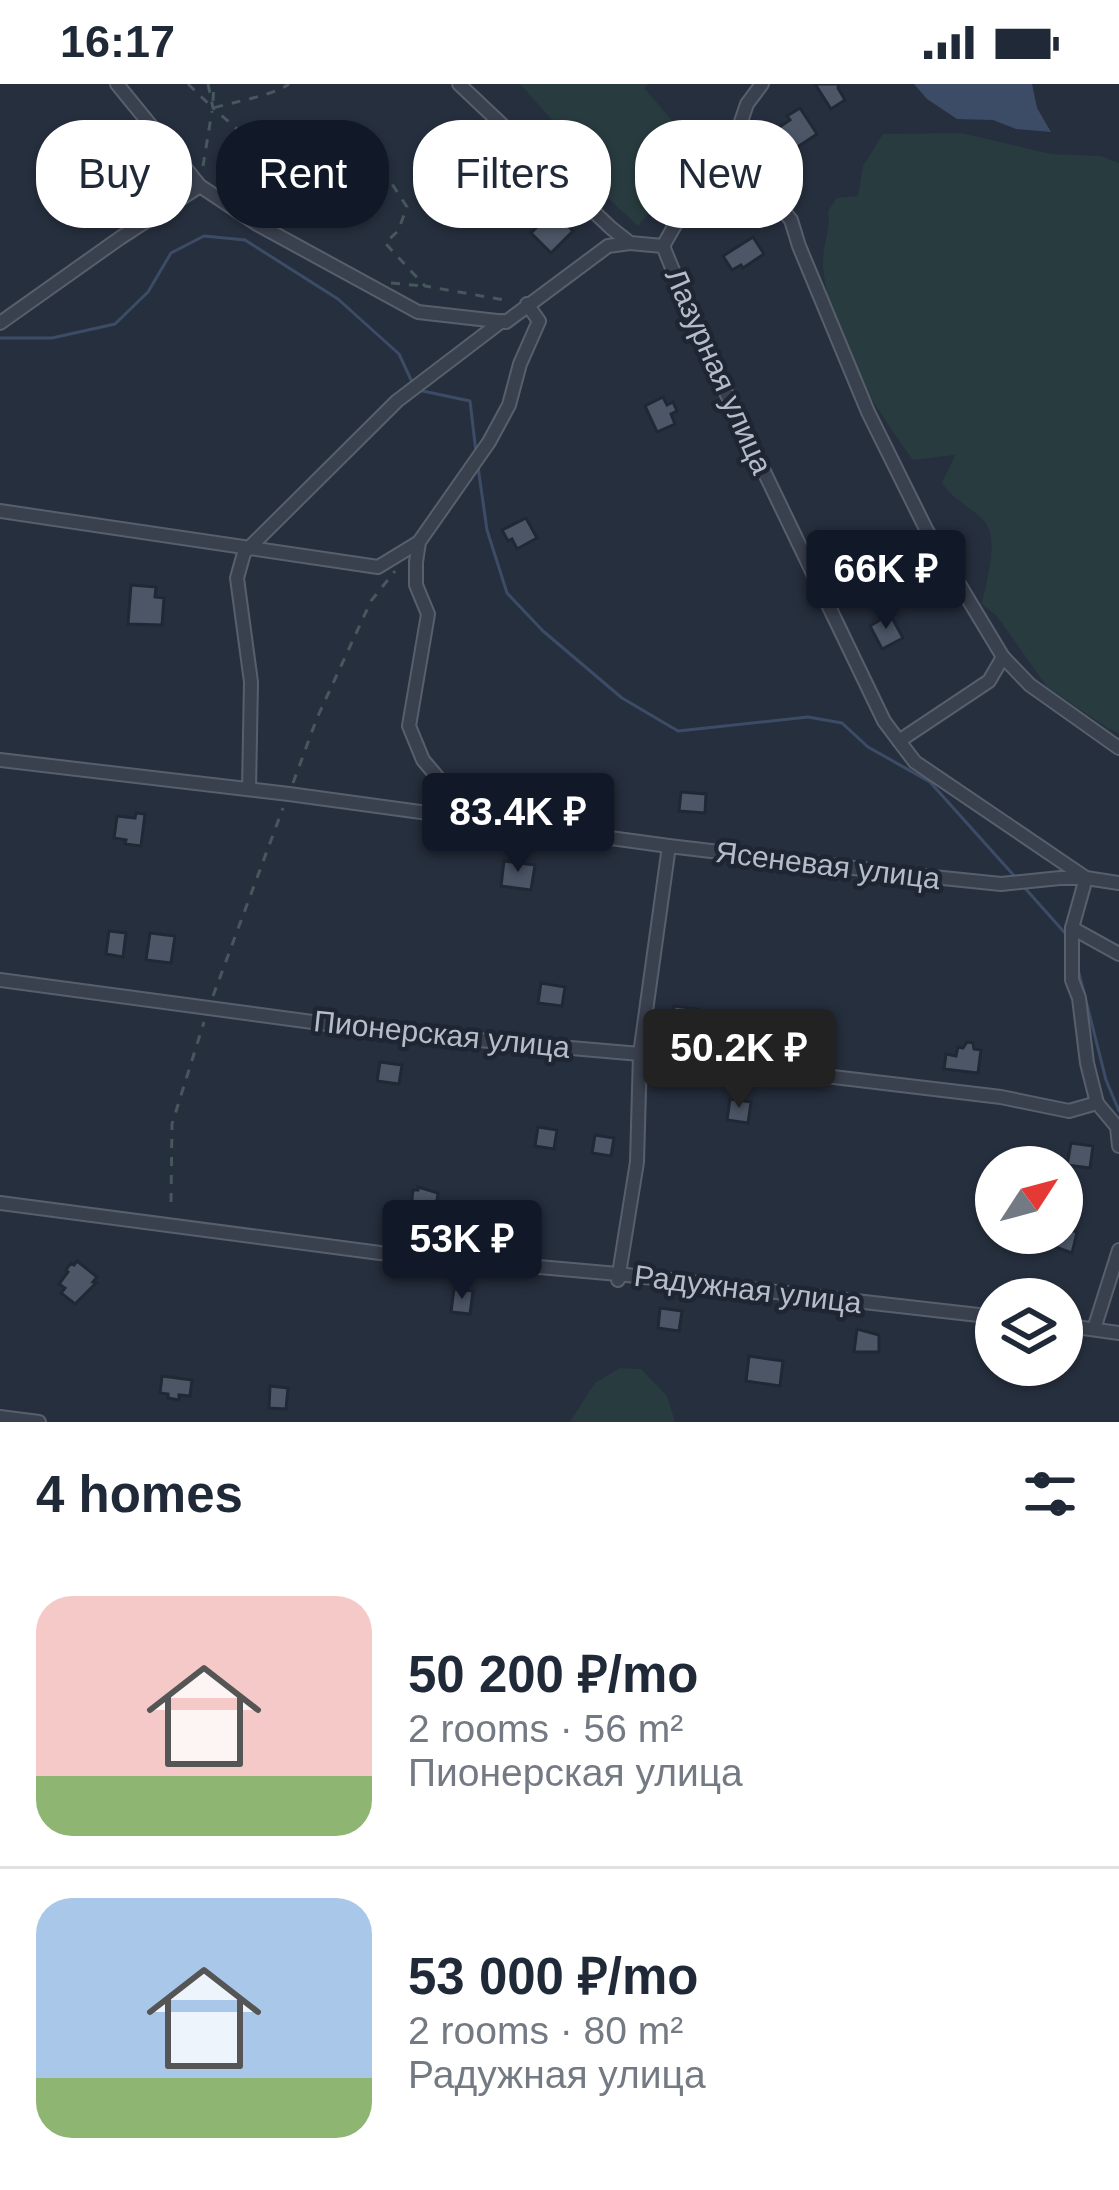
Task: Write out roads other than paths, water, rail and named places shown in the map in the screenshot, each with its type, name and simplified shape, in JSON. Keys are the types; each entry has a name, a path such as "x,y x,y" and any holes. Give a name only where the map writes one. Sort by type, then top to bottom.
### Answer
{"street":[{"path":"117,84 200,186 257,224 418,312 506,322 608,246 630,242"},
{"name":"Лазурная улица","path":"459,84 611,228 630,242 663,246 684,304 781,509 884,721 899,741 915,761 1086,878"},
{"path":"742,120 762,84"},
{"path":"0,322 200,186"},
{"path":"663,246 673,228"},
{"path":"794,228 868,412 926,530 1003,657 1030,685 1119,748"},
{"path":"0,511 378,567 419,542 489,442 509,405 539,321 527,304"},
{"path":"249,789 251,682 237,578 244,553 397,401 502,321"},
{"path":"419,542 416,585 428,614 410,726 423,760 472,819"},
{"path":"899,741 989,681 1003,657"},
{"name":"Ясеневая улица","path":"0,760 1001,884 1086,878"},
{"path":"618,1277 637,1162 640,1054 669,846"},
{"path":"1119,884 1086,878 1072,928 1072,980 1087,1063 1097,1103 1117,1127 1119,1146"},
{"path":"1072,928 1119,954"},
{"name":"Пионерская улица","path":"0,980 387,1032 640,1054 1001,1097 1069,1111 1097,1103"},
{"name":"Радужная улица","path":"0,1202 380,1252 975,1315"},
{"path":"1094,1329 1119,1250"},
{"path":"1083,1328 1118,1332"},
{"path":"0,1417 39,1422"}],"water":[{"path":"914,84 1032,84 1037,108 1051,132 1016,129 993,120 957,119"}],"waterway":[{"path":"0,338 52,338 115,324 148,292 171,253 204,236 245,240 338,299 399,354 413,384"},
{"path":"418,390 470,401 476,452"},
{"path":"478,467 487,530 507,593 543,631 622,698 678,731 808,717 842,723 868,747 930,782 1017,879"},
{"path":"1023,886 1065,933"},
{"path":"1078,969 1106,1080 1119,1111"}]}
